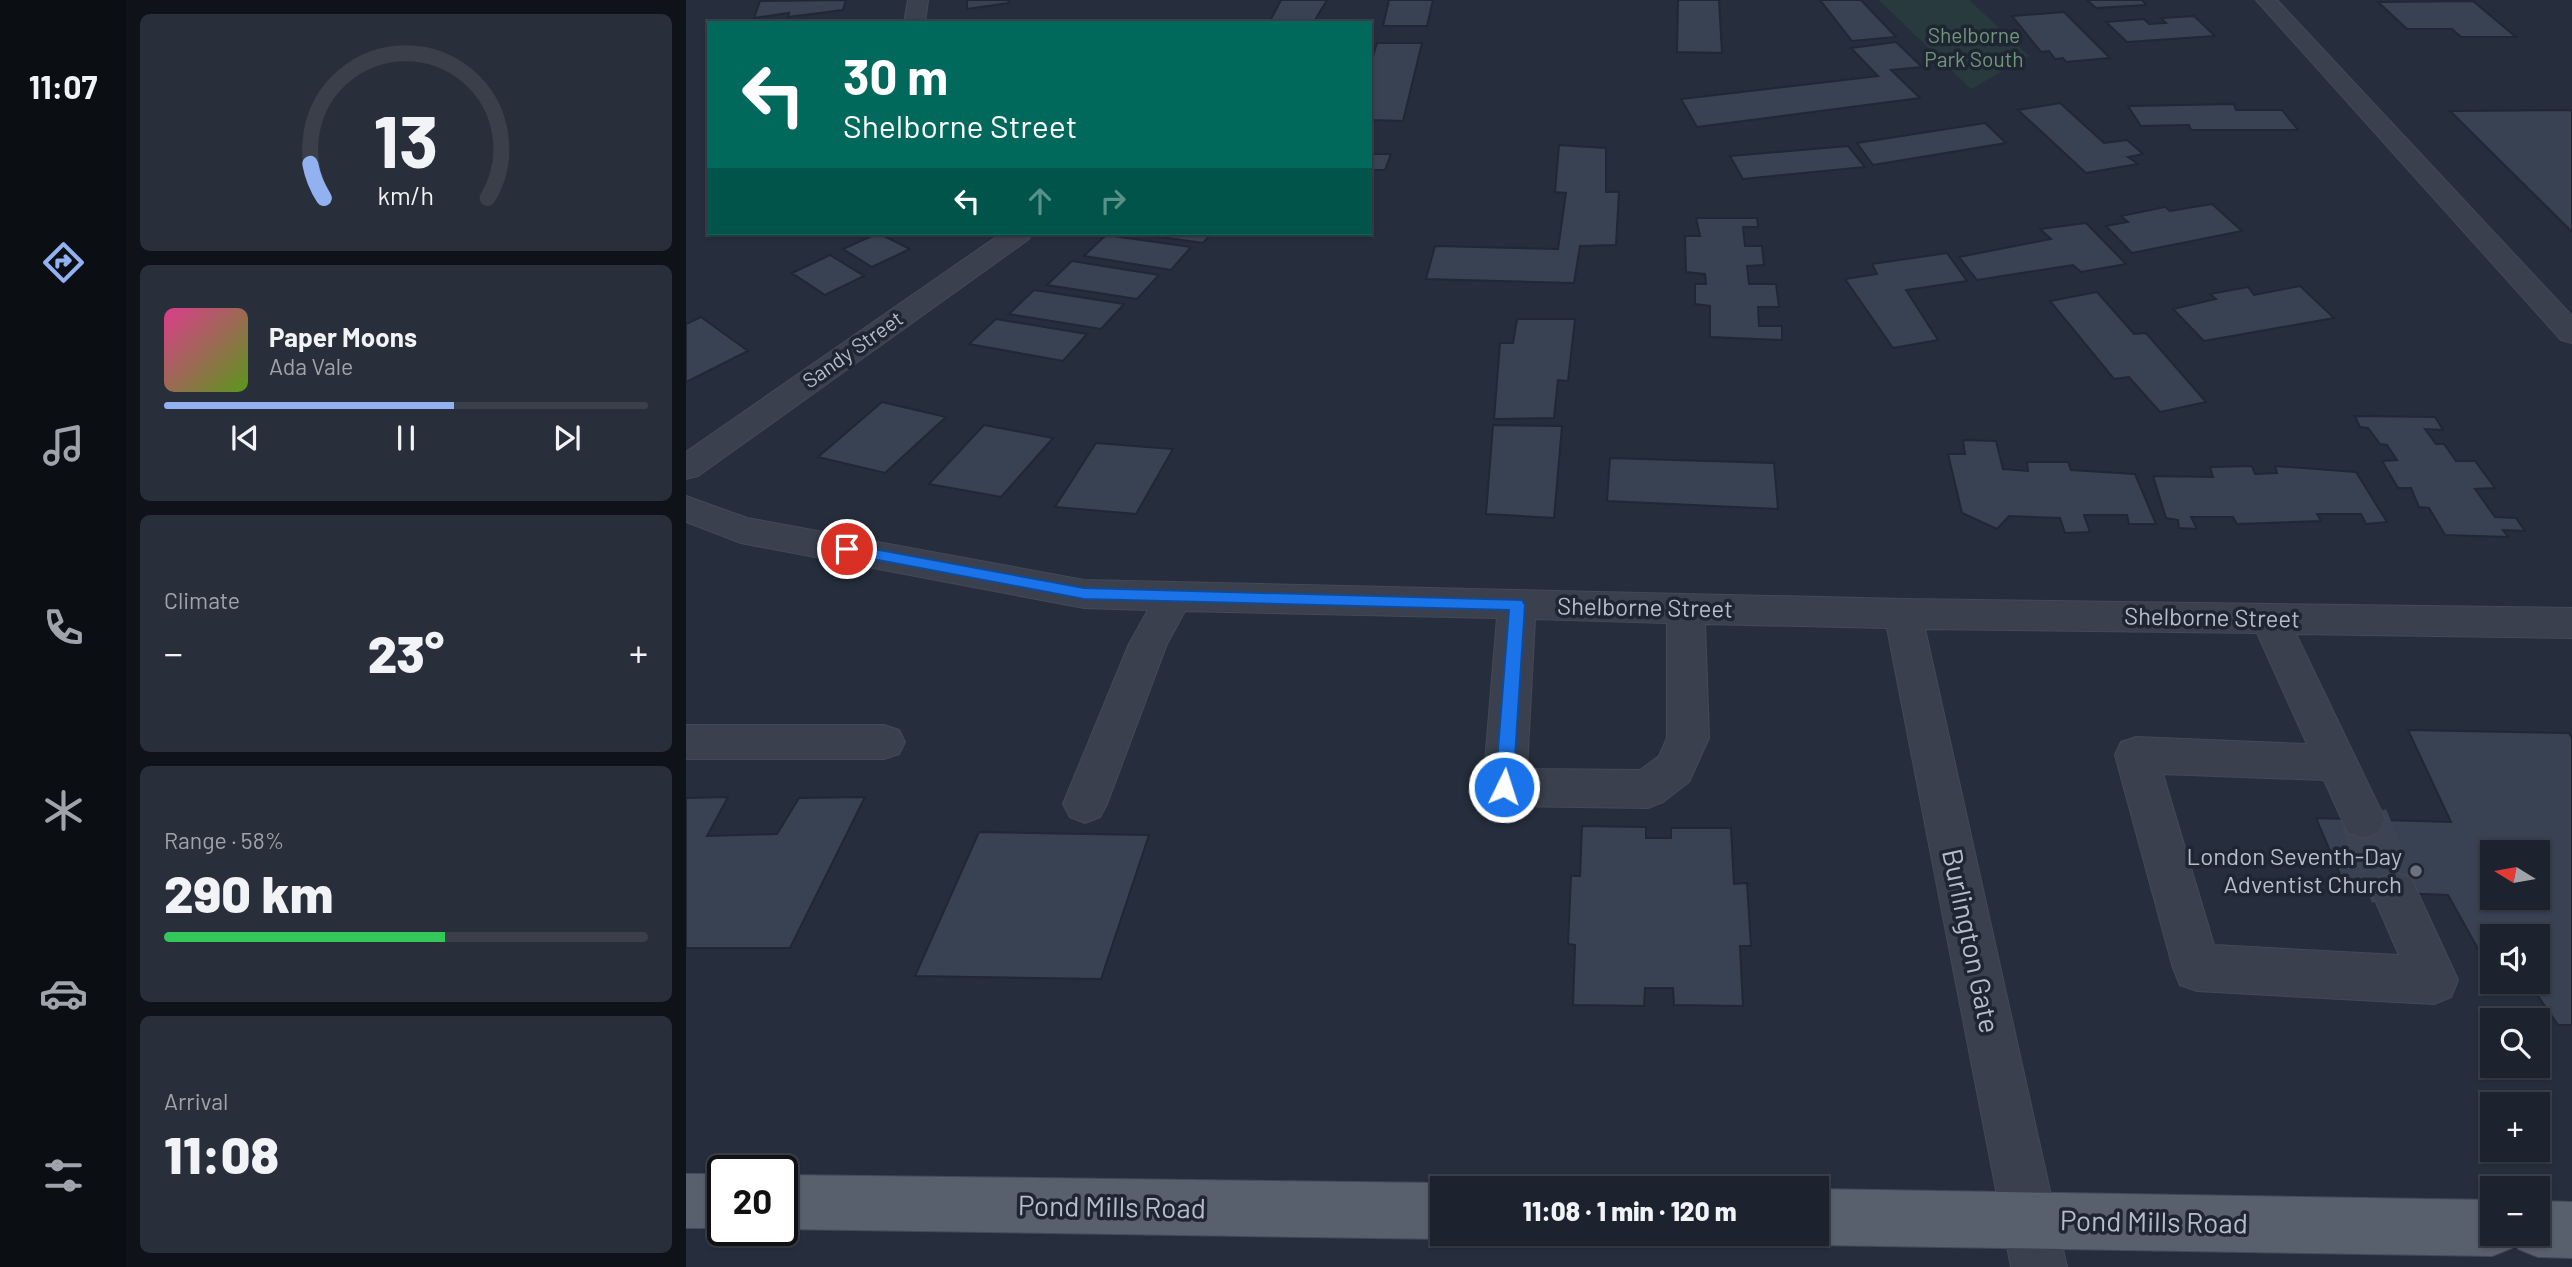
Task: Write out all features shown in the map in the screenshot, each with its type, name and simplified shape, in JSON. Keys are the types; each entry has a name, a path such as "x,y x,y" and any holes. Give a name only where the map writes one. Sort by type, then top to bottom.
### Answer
{"main road":[{"path":"686,1201 707,1201"},
{"name":"Pond Mills Road","path":"798,1202 1430,1211"},
{"name":"Pond Mills Road","path":"1829,1219 2034,1243 2480,1228"},
{"path":"2550,1229 2572,1230"}],"street":[{"path":"914,21 918,0"},
{"path":"2266,0 2572,334"},
{"name":"Sandy Street","path":"686,468 1016,235"},
{"name":"Shelborne Street","path":"686,508 741,530 1084,594 1903,614 2572,623"},
{"path":"1085,804 1148,645 1174,596"},
{"path":"1517,605 1504,787 1648,789 1674,769 1688,738 1686,609"},
{"name":"Burlington Gate","path":"1903,614 2034,1243"},
{"path":"2269,618 2363,819"},
{"path":"686,742 884,742"},
{"path":"2337,763 2136,755 2197,968 2434,980 2395,893"}],"green space":[{"name":"Shelborne Park South","path":"1879,0 1969,0 2029,56 1971,89"}],"building":[{"path":"846,0 843,10 754,18 760,1"},
{"path":"967,0 1008,0 1009,3 967,9"},
{"path":"1281,0 1327,0 1314,21 1270,21"},
{"path":"1389,0 1433,0 1427,26 1383,26"},
{"path":"1678,0 1719,0 1722,53 1677,52"},
{"path":"1820,0 1861,0 1896,37 1852,41"},
{"path":"2087,0 2142,0 2146,5 2096,8"},
{"path":"2473,1 2516,37 2461,37 2452,29 2407,29 2378,2"},
{"path":"2064,12 2110,58 2066,62 2063,58 2055,59 2049,51 2041,52 2012,16"},
{"path":"2194,16 2215,36 2127,42 2106,22 2144,19 2149,24 2166,23 2161,18"},
{"path":"1896,42 1922,67 1891,70 1920,98 1697,127 1681,99 1878,76 1851,48"},
{"path":"1377,43 1422,43 1403,121 1372,120 1372,59"},
{"path":"2060,103 2104,143 2127,140 2143,154 2128,157 2138,164 2086,173 2018,110"},
{"path":"2234,104 2236,110 2282,110 2298,130 2191,130 2189,125 2141,126 2128,106"},
{"path":"2572,110 2572,232 2450,111"},
{"path":"1985,123 2006,143 1873,165 1857,143"},
{"path":"1559,145 1606,148 1606,192 1619,192 1616,245 1580,246 1574,283 1426,279 1435,246 1558,249 1566,193 1555,192"},
{"path":"1848,146 1865,167 1743,179 1730,156"},
{"path":"1372,154 1391,154 1385,170 1372,170"},
{"path":"2212,204 2242,231 2132,253 2106,226 2128,222 2121,216 2165,207 2170,211"},
{"path":"1696,218 1757,218 1758,227 1743,227 1745,246 1762,246 1764,265 1747,266 1749,284 1776,284 1779,307 1758,307 1759,326 1782,326 1782,340 1710,337 1710,306 1695,304 1695,284 1706,284 1705,274 1686,272 1685,236 1700,236"},
{"path":"2086,223 2126,264 2081,272 2073,265 1977,280 1959,257 2051,239 2040,229"},
{"path":"874,235 882,235 910,249 872,267 843,249"},
{"path":"1106,235 1191,247 1171,270 1084,256"},
{"path":"1146,235 1210,235 1203,243"},
{"path":"1947,253 1967,281 1906,290 1938,340 1893,348 1845,279 1877,274 1872,264"},
{"path":"830,255 864,276 825,295 792,273"},
{"path":"1072,261 1159,275 1137,299 1047,285"},
{"path":"2300,286 2334,318 2204,341 2173,309 2216,299 2210,294 2248,287 2254,295"},
{"path":"1034,290 1124,304 1101,329 1009,314"},
{"path":"2097,292 2134,334 2146,333 2206,402 2160,412 2129,377 2114,379 2050,301"},
{"path":"701,317 748,351 686,382 686,324"},
{"path":"996,319 1087,334 1063,361 969,344"},
{"path":"1517,319 1575,319 1568,381 1558,380 1554,418 1494,419 1500,343 1513,343"},
{"path":"882,402 946,417 885,473 818,457"},
{"path":"2355,416 2435,417 2443,430 2425,429 2436,444 2444,444 2456,461 2475,461 2495,488 2475,489 2495,517 2516,518 2525,531 2503,530 2508,537 2445,535 2429,508 2419,507 2411,488 2398,488 2382,461 2397,460 2387,445 2380,444 2368,428 2360,427"},
{"path":"984,425 1053,438 1001,497 929,484"},
{"path":"1493,425 1562,426 1554,518 1486,514"},
{"path":"1963,440 1996,441 2003,469 2028,471 2027,462 2068,462 2071,470 2135,474 2156,524 2129,524 2127,515 2084,515 2090,532 2065,533 2060,518 2009,516 1997,529 1962,513 1948,454 1965,454"},
{"path":"1096,443 1173,449 1136,514 1055,507"},
{"path":"1610,458 1774,463 1778,509 1607,501"},
{"path":"2252,466 2255,474 2277,473 2275,466 2356,472 2387,522 2366,524 2361,514 2317,514 2321,521 2237,524 2233,517 2191,517 2197,529 2179,528 2178,520 2166,518 2153,476 2213,477 2210,467"},
{"name":"London Seventh-Day Adventist Church","path":"2408,730 2569,733 2572,738 2572,1025 2558,1025 2550,1013 2550,1008 2546,1008 2537,994 2550,994 2550,924 2480,924 2480,952 2448,895 2347,891 2316,818 2451,822"},
{"path":"728,797 707,836 777,834 799,798 865,797 790,948 686,948 686,798"},
{"path":"1582,826 1646,827 1646,838 1671,838 1671,828 1731,828 1734,884 1747,883 1751,946 1740,946 1743,1006 1674,1005 1673,988 1645,988 1644,1006 1573,1005 1575,945 1568,944 1571,876 1580,876"},
{"path":"979,832 1149,835 1101,979 915,976"}],"tunnel":[{"path":"2363,819 2395,893"}],"place":[{"name":"London Seventh-Day Adventist Church","path":"2416,871"}],"route":[{"path":"847,549 1084,594 1517,605 1504,787"}]}
